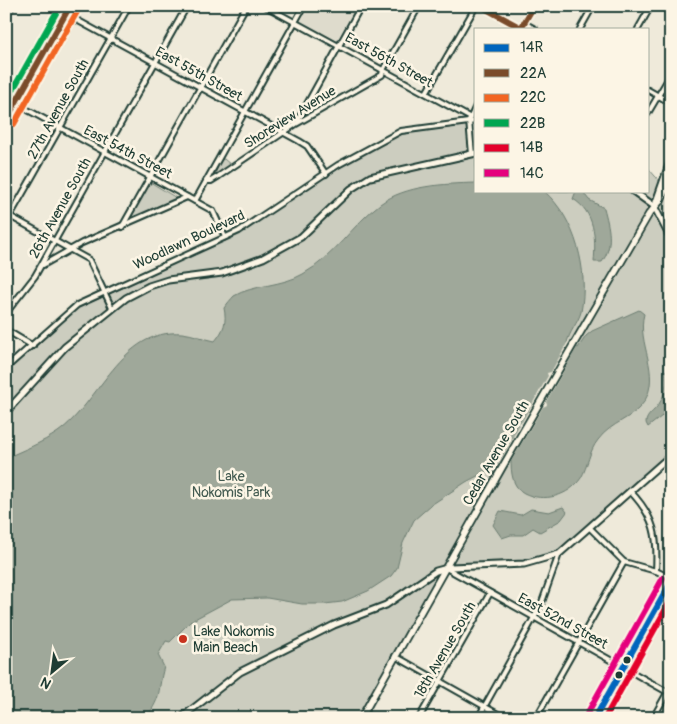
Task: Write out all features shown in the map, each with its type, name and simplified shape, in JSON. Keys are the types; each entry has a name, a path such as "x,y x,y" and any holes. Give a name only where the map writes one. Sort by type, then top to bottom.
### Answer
{"highway":[{"name":"Cedar Avenue South","path":"656,204 671,162"}],"main road":[{"name":"Cedar Avenue South","path":"361,718 575,341 656,204 670,185 671,177"}],"street":[{"path":"6,16 12,6"},
{"name":"East 55th Street","path":"51,6 307,146 326,174"},
{"path":"6,120 70,6"},
{"name":"27th Avenue South","path":"6,223 8,215 129,6"},
{"name":"26th Avenue South","path":"6,313 30,286 187,6"},
{"path":"122,227 246,6"},
{"name":"East 56th Street","path":"265,6 426,93 469,119"},
{"path":"195,201 304,6"},
{"path":"296,124 362,6"},
{"path":"383,70 419,6"},
{"path":"426,93 476,6"},
{"path":"481,6 521,28 534,6"},
{"path":"581,28 593,6"},
{"path":"639,28 651,6"},
{"path":"524,23 533,28"},
{"name":"Shoreview Avenue","path":"206,181 211,181 283,132 380,76 383,70"},
{"path":"650,110 671,74"},
{"path":"650,91 671,103"},
{"name":"East 54th Street","path":"6,98 213,210 225,237"},
{"path":"6,412 60,353 112,308 149,286 168,280 222,272 254,263 301,237 350,189 370,177 474,154 469,119 474,110"},
{"name":"Woodlawn Boulevard","path":"6,368 33,346 68,311 104,292 252,223 326,174 401,131 469,119 474,120"},
{"path":"635,192 656,204 671,239"},
{"path":"39,269 49,260 187,197"},
{"path":"8,215 89,260 112,308"},
{"path":"6,330 33,346"},
{"path":"180,718 240,672 334,625 382,606 425,576 445,568 524,564 559,554 671,456"},
{"path":"630,491 647,510 653,524 657,539 656,571"},
{"path":"590,528 624,562 656,571 671,578"},
{"path":"478,718 535,618 559,554"},
{"path":"536,718 624,562"},
{"name":"East 52nd Street","path":"445,568 669,693"},
{"path":"595,718 671,582"},
{"name":"18th Avenue South","path":"419,718 490,593"},
{"path":"396,656 505,718"},
{"path":"653,718 669,693 671,686"}],"shaded area":[{"path":"310,6 357,6 337,40 301,21"},
{"name":"Lake Nokomis Park","path":"474,183 474,192 545,192 555,203 572,231 578,247 583,280 581,312 567,343 578,348 592,331 639,310 644,314 642,325 650,369 649,391 644,402 634,413 609,429 598,440 581,478 576,484 556,496 540,497 524,493 515,483 511,460 501,455 491,469 466,482 431,505 414,520 403,543 397,568 391,576 368,591 342,602 325,604 302,604 267,598 232,599 191,621 170,642 166,641 158,655 164,667 155,704 146,718 6,718 6,458 58,432 73,419 127,354 143,342 161,335 182,333 215,341 224,326 224,308 234,296 241,292 286,281 303,274 334,250 370,212 390,198 413,189"},
{"path":"576,192 583,192 589,200 604,208 609,229 609,242 606,256 602,262 594,262 595,244 590,218 580,204 573,199"},
{"path":"671,368 671,409 648,427 646,423 647,418 659,404 665,392 665,371"},
{"path":"563,507 567,512 561,520 540,532 533,528 523,535 511,535 502,538 493,525 500,511 521,515 531,509 549,512"}],"green space":[{"path":"316,95 327,102 310,110 309,107"},
{"name":"Lake Nokomis Park","path":"474,124 474,192 650,192 650,170 662,184 671,189 671,459 666,457 570,543 555,551 524,561 440,568 433,584 358,718 6,718 6,370 39,344 72,311 241,233 341,167 402,134"},
{"path":"224,159 231,165 217,175 215,174 221,160"},
{"path":"150,182 178,199 132,218 131,216"}],"pier":[{"path":"570,338 569,341 577,346 579,344 546,402 547,405 543,407 509,465 509,462 502,458 499,463 519,426 518,423 522,422 548,376 547,373 551,372"}],"transit line":[{"name":"22B","path":"6,102 60,6"},
{"name":"22A","path":"6,120 70,6"},
{"name":"22A","path":"481,6 521,28 534,6"},
{"name":"22C","path":"14,124 78,10"},
{"name":"14C","path":"587,714 663,578"},
{"name":"14R","path":"595,718 671,582"},
{"name":"14B","path":"605,718 671,600"}],"place":[{"name":"Lake Nokomis Main Beach","path":"183,639"}]}
